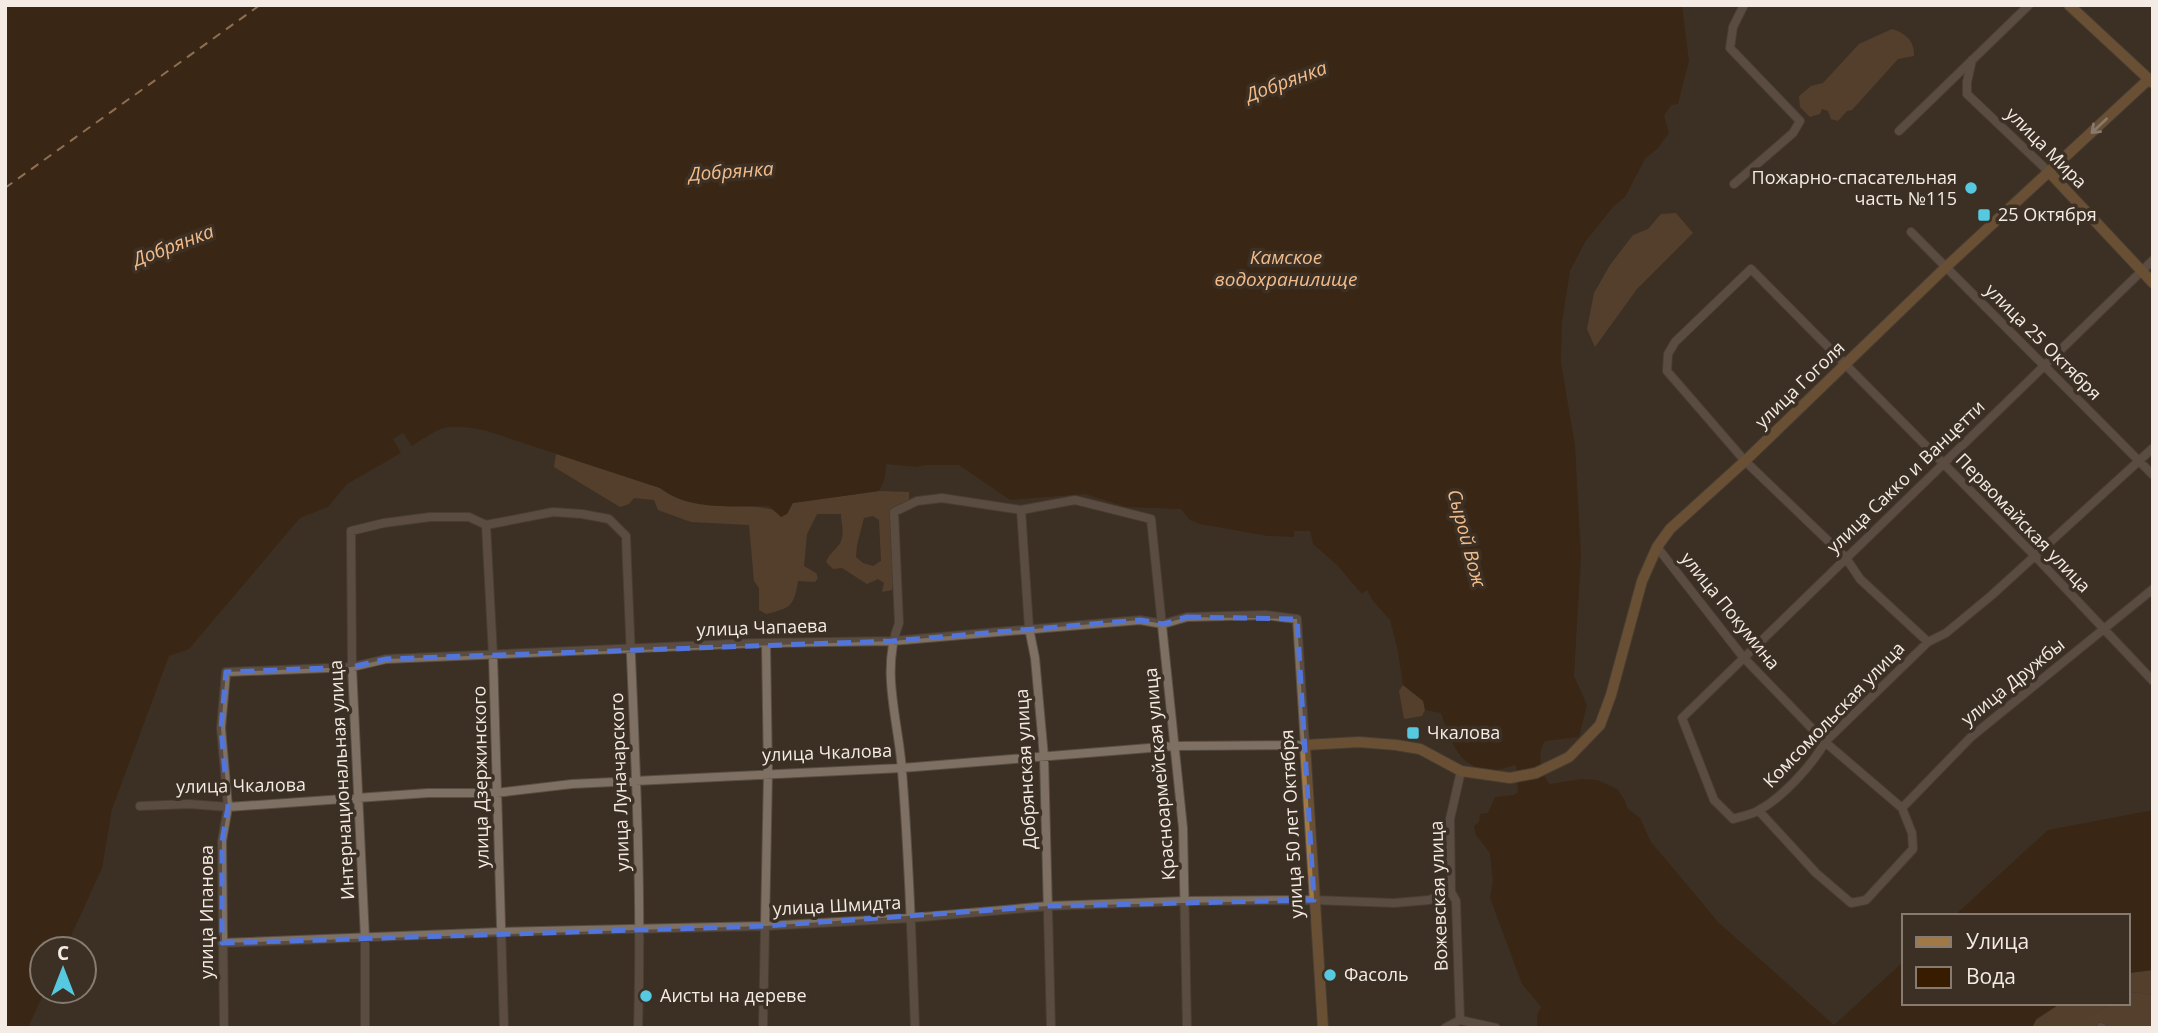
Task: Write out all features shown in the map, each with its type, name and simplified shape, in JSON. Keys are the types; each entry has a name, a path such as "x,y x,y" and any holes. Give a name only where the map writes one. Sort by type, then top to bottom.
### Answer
{"main road":[{"path":"2069,5 2151,79"},
{"name":"улица Гоголя","path":"1510,778 1528,776 1550,767 1579,749 1600,725 1611,695 1642,581 1657,547 1670,529 1745,461 1946,267 2151,79"},
{"name":"улица Мира","path":"2049,172 2153,283"},
{"name":"улица Чкалова","path":"1306,744 1359,742 1420,749 1461,771 1510,778"},
{"name":"улица 50 лет Октября","path":"1306,744 1323,1028"}],"street":[{"path":"1734,184 1793,133 1800,121 1730,47 1733,27 1744,5"},
{"path":"1899,131 2029,5"},
{"name":"улица Мира","path":"1972,60 1967,94 2049,172"},
{"name":"улица 25 Октября","path":"1911,232 2153,475"},
{"name":"улица Сакко и Ванцетти","path":"1759,811 1733,819 1714,800 1682,718 2153,260"},
{"name":"Первомайская улица","path":"1745,461 1667,371 1668,354 1675,342 1751,269 2035,556 2153,681"},
{"name":"Комсомольская улица","path":"1759,811 1784,791 1819,754 1825,742 1928,642 1946,633 2153,448"},
{"path":"1745,461 1846,558 1860,579 1928,642"},
{"path":"915,1028 902,768 891,697 892,641 899,623 894,512 917,501 942,498 1021,510"},
{"name":"Красноармейская улица","path":"1021,510 1075,500 1151,519 1183,828 1187,1028"},
{"name":"Добрянская улица","path":"1021,510 1029,628 1035,658 1044,757 1051,1028"},
{"name":"улица Луначарского","path":"486,525 554,512 582,514 609,519 626,536 638,780 641,928 638,1028"},
{"name":"Интернациональная улица","path":"365,1028 365,938 352,667 351,531 384,523 430,517 469,517 486,525"},
{"name":"улица Дзержинского","path":"486,525 493,655 504,1028"},
{"name":"улица Покумина","path":"1657,547 1743,657 1825,742 1902,808"},
{"name":"улица Дружбы","path":"1902,808 1970,737 2153,589"},
{"name":"улица Чапаева","path":"226,672 352,667 386,659 756,643 892,641 1140,620 1163,624 1187,617 1265,615 1297,619"},
{"name":"улица 50 лет Октября","path":"1297,619 1306,744"},
{"path":"763,1028 768,773 766,644"},
{"name":"улица Ипанова","path":"224,1028 222,841 228,807 221,729 226,672"},
{"name":"улица Чкалова","path":"139,806 189,804 228,807 428,793 496,793 572,784 902,768 1174,746 1306,744"},
{"name":"Вожевская улица","path":"1460,1020 1456,901 1451,892 1450,819 1461,771"},
{"path":"1759,811 1816,873 1851,903 1866,900 1913,849 1912,833 1902,808"},
{"name":"улица Шмидта","path":"222,943 500,932 765,926 911,918 1049,906 1185,901 1314,900 1394,903 1429,900 1451,892"},
{"path":"1445,1028 1460,1020 1496,1028"}],"highlighted area":[{"path":"1187,617 1297,619 1314,900 1049,906 765,926 222,943 222,841 228,807 221,728 226,672 352,667 386,659 892,641 1140,620 1163,624"}],"shaded area":[{"path":"1892,29 1908,38 1913,46 1914,56 1898,59 1852,110 1847,111 1838,121 1831,119 1828,111 1822,109 1820,114 1810,117 1800,107 1799,96 1811,86 1823,83 1859,44"},
{"path":"1676,213 1693,233 1637,289 1595,347 1587,329 1594,293 1610,265 1633,235 1648,229 1661,214"},
{"path":"556,454 660,488 690,502 755,507 787,514 792,503 879,491 909,492 909,501 890,511 894,565 892,590 882,592 884,583 878,579 867,584 842,568 833,569 826,562 842,538 841,514 817,514 807,534 804,566 816,573 818,578 815,582 798,581 790,605 766,614 759,610 759,588 754,581 749,525 691,522 658,510 654,500 634,498 629,504 620,507 554,467","holes":["873,516 879,520 881,561 873,566 856,557 857,545 864,518"]},
{"path":"1403,685 1424,701 1425,710 1422,716 1404,719 1399,691"},
{"path":"2153,970 2153,995 2130,993 2130,973"},
{"path":"2130,993 2153,995 2153,1028 2068,1028 2108,1005 2130,1005"},
{"path":"2058,1005 2109,1005 2071,1027 2032,1028 2036,1020"}],"water":[{"name":"Камское водохранилище","path":"5,5 1682,5 1689,61 1678,104 1671,105 1664,116 1669,133 1645,159 1625,197 1613,207 1585,242 1570,271 1562,322 1561,363 1575,445 1581,557 1574,676 1587,705 1579,737 1545,741 1540,757 1544,775 1550,784 1581,779 1597,780 1617,789 1628,809 1640,818 1651,842 1719,923 1834,1025 1902,963 1902,1005 2058,1005 2036,1019 2032,1028 1537,1028 1537,1015 1541,1007 1522,984 1490,898 1493,881 1490,853 1476,835 1474,826 1479,822 1480,814 1488,813 1495,797 1518,792 1516,765 1497,770 1482,769 1464,760 1452,743 1441,713 1425,710 1423,701 1403,685 1390,620 1367,590 1362,594 1336,564 1313,544 1310,531 1294,531 1294,537 1268,536 1200,524 1190,520 1181,509 1126,507 1085,494 1010,500 959,465 916,467 886,464 885,478 879,491 793,503 787,514 781,517 769,506 712,506 685,501 660,488 484,430 453,427 439,430 412,446 403,433 393,439 401,453 347,484 328,507 300,518 189,649 169,656 112,809 102,868 71,935 28,935 28,1005 38,1005 30,1028 5,1028"},
{"path":"2153,810 2153,970 2130,973 2130,914 1956,914 2048,830"}],"ferry route":[{"path":"5,188 260,5"}],"place":[{"name":"Пожарно-спасательная часть №115","path":"1971,188"},
{"name":"25 Октября","path":"1984,215"},
{"name":"Чкалова","path":"1413,733"},
{"name":"Фасоль","path":"1330,975"},
{"name":"Аисты на дереве","path":"646,996"}],"water label":[{"name":"Добрянка","path":"1286,81"},
{"name":"Добрянка","path":"731,171"},
{"name":"Добрянка","path":"173,245"},
{"name":"Сырой Вож","path":"1467,538"}]}
